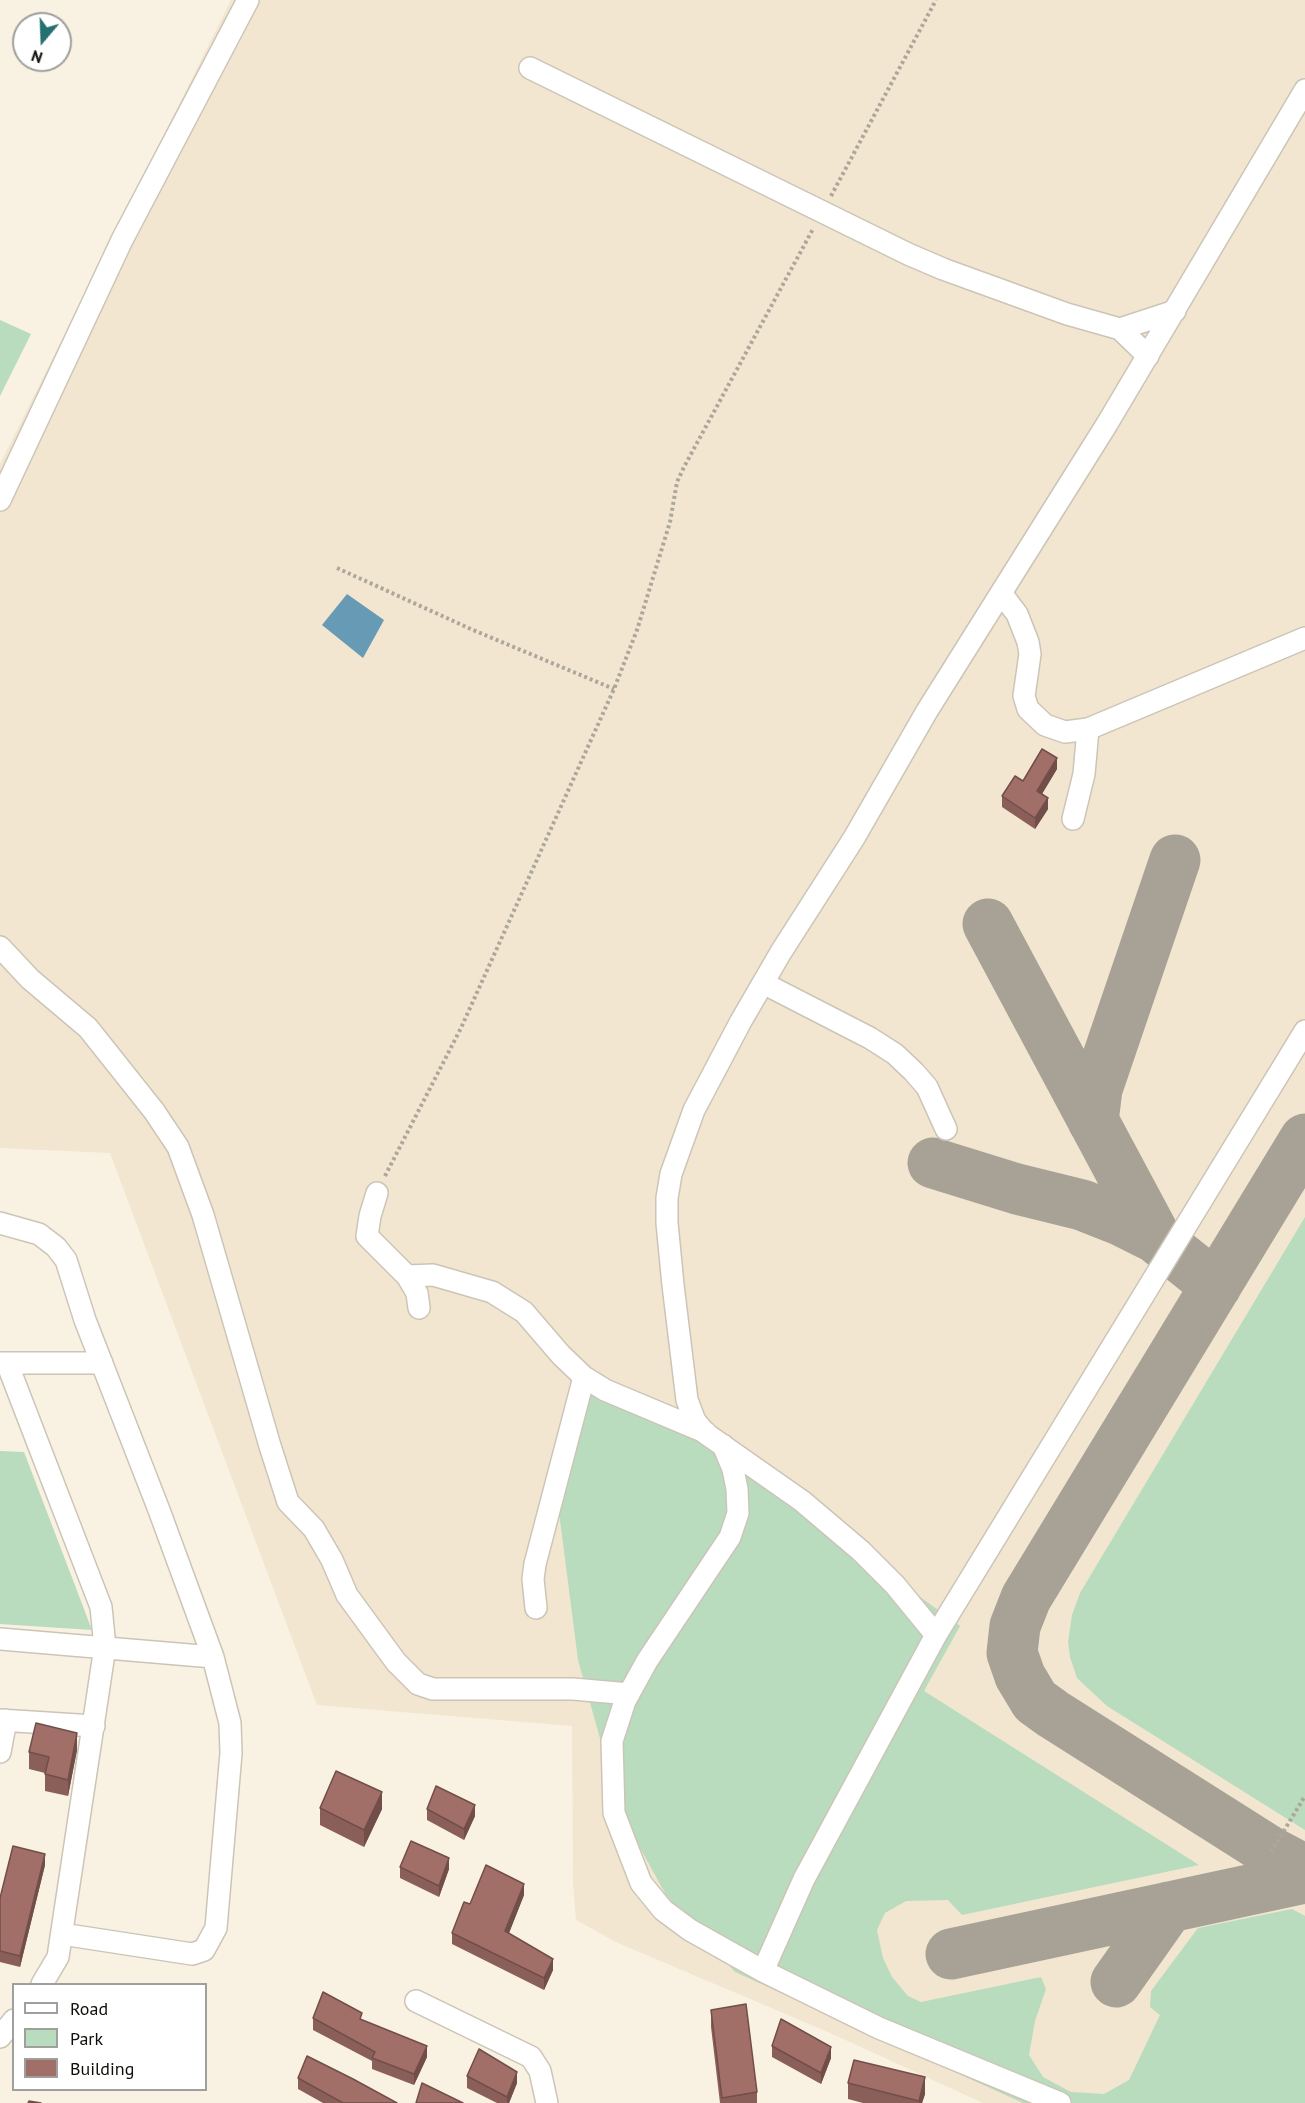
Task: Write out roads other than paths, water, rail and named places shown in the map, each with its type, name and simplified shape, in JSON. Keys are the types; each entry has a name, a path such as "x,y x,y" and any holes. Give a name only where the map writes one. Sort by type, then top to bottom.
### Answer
{"street":[{"path":"0,500 122,240 248,0"},
{"path":"530,68 908,254 1067,314 1120,329 1148,356"},
{"path":"705,1433 695,1421 687,1400 667,1223 667,1198 671,1174 694,1110 763,983 854,838 927,711 1107,424 1305,90"},
{"path":"1120,329 1175,310"},
{"path":"1001,593 1017,614 1028,642 1030,654 1024,696 1028,710 1045,725 1065,732 1088,729 1305,638"},
{"path":"1073,819 1084,774 1088,729"},
{"path":"0,947 30,979 88,1028 154,1111 178,1147 203,1215 288,1502 314,1529 332,1560 347,1594 396,1662 418,1684 433,1689 573,1689 629,1694"},
{"path":"763,983 870,1038 895,1054 927,1087 946,1128"},
{"path":"763,1971 804,1879 936,1635 1305,1031"},
{"path":"377,1193 367,1236 407,1276 417,1293 418,1308"},
{"path":"0,1223 39,1234 56,1247 66,1260 86,1320 213,1657 230,1723 231,1753 216,1928 204,1950 192,1954 62,1934"},
{"path":"407,1276 432,1275 492,1292 524,1312 561,1355 584,1377 605,1390 705,1433 723,1445 802,1501 861,1551 895,1585 936,1635"},
{"path":"43,1983 58,1957 105,1647 101,1607 3,1363 102,1363"},
{"path":"536,1608 533,1579 535,1564 584,1377"},
{"path":"723,1445 738,1489 738,1513 730,1537 647,1661 629,1694 612,1741 614,1813 641,1883 663,1910 690,1930 763,1971 879,2028 1059,2103"},
{"path":"0,1638 213,1657"},
{"path":"0,1752 3,1720 94,1726"},
{"path":"416,2001 531,2057 540,2071 547,2103"},
{"path":"0,2037 12,2022"}],"water":[{"path":"347,594 384,620 363,658 322,625"}]}
